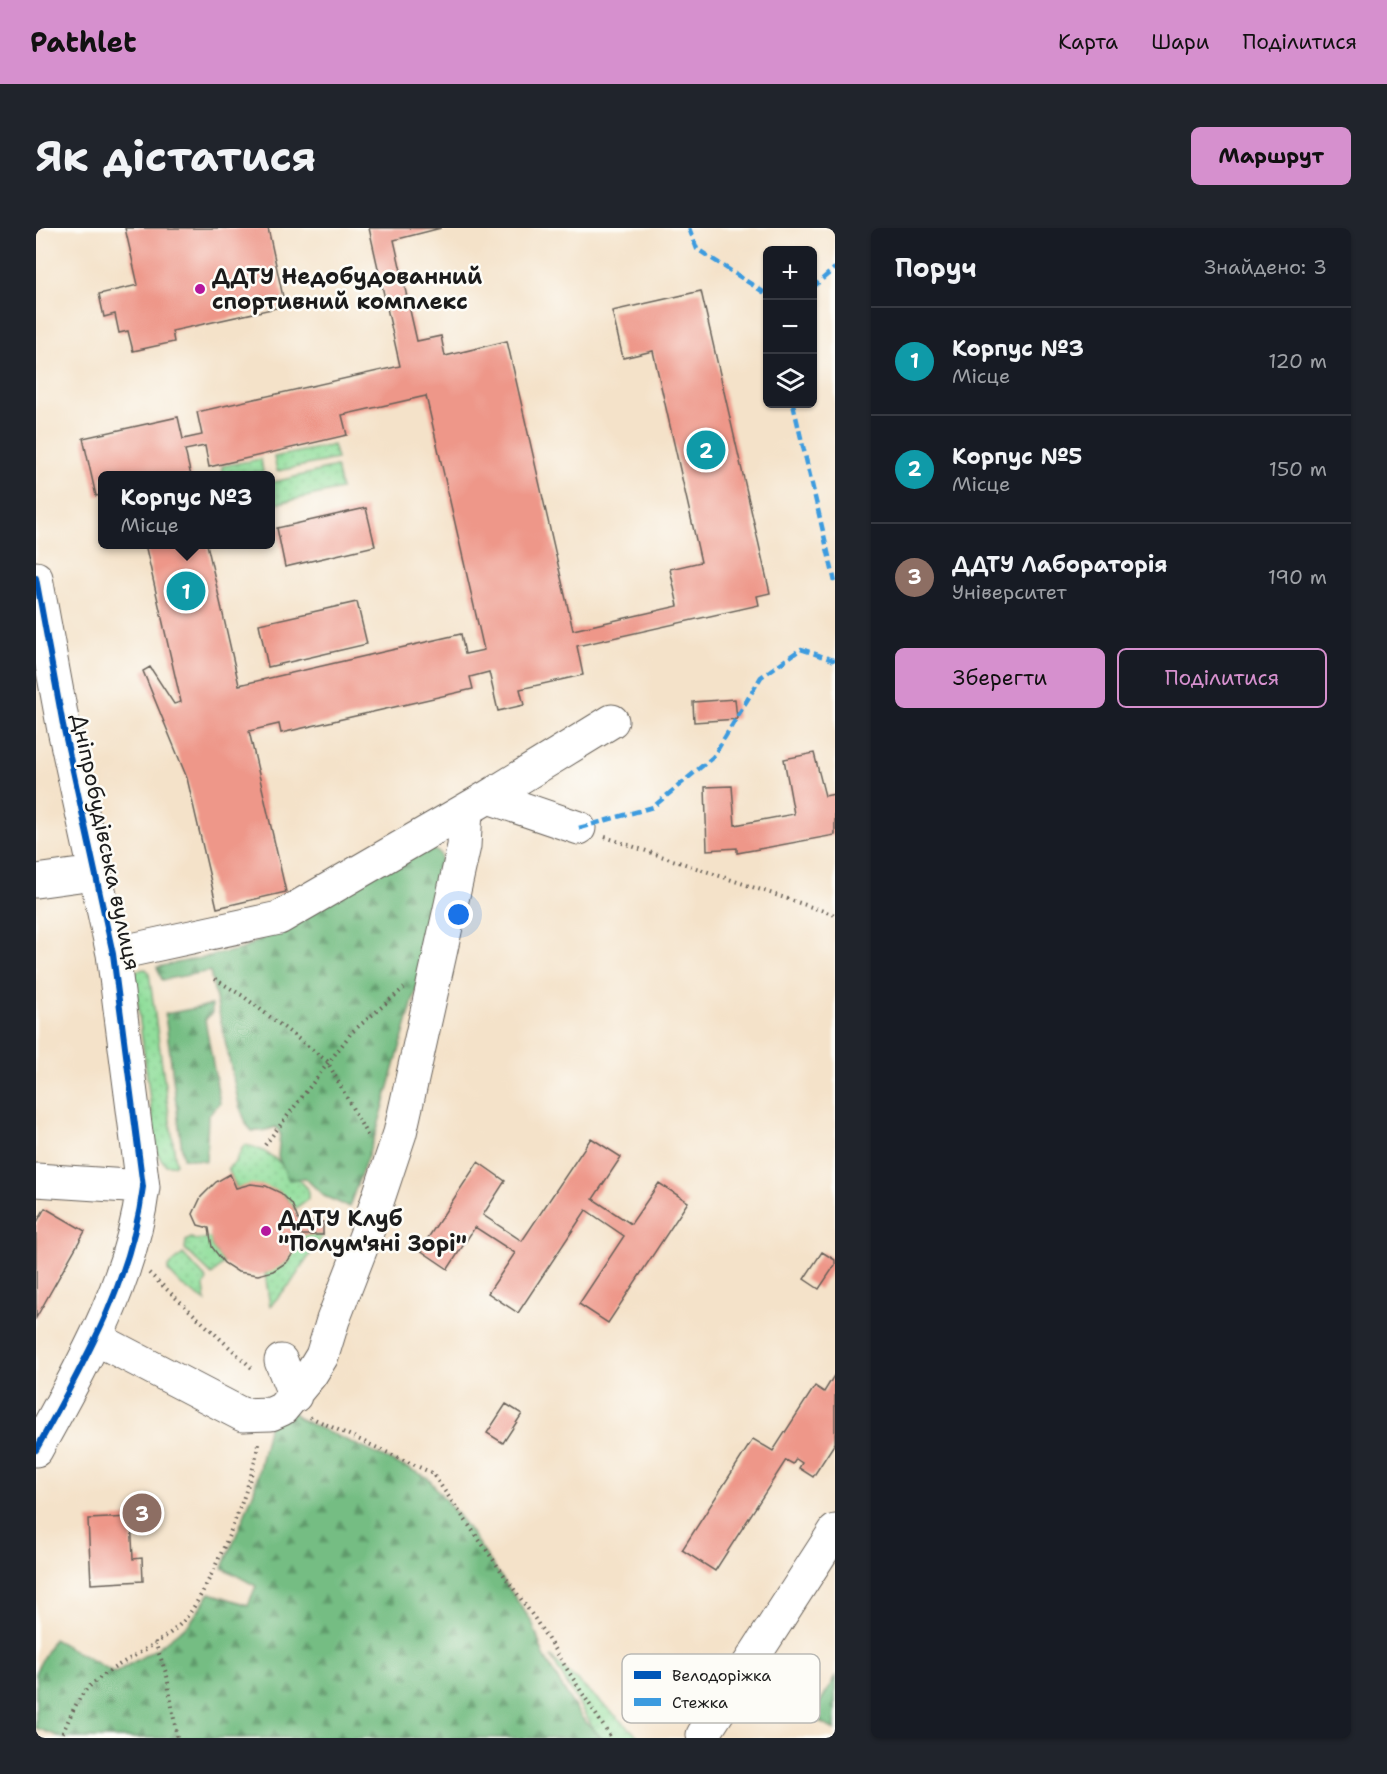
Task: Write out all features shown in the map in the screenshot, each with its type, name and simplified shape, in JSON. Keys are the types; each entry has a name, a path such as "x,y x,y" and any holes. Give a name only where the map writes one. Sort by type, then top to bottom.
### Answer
{"street":[{"name":"Дніпробудівська вулиця","path":"36,578 63,725 112,954 143,1187 138,1224 129,1254 97,1339 36,1450"},
{"path":"112,954 279,918 477,803 612,721"},
{"path":"477,803 579,828"},
{"path":"97,1339 243,1414 258,1416 271,1414 292,1399 322,1356 400,1133 464,846 477,803"},
{"path":"36,881 94,873"},
{"path":"36,1180 143,1187"},
{"path":"268,1366 292,1399"},
{"path":"755,1654 835,1531"},
{"path":"703,1735 711,1723"}],"path":[{"path":"579,828 835,915"},
{"path":"266,1145 327,1061 352,1032 437,962"},
{"path":"215,979 243,996 327,1061 387,1172"},
{"path":"129,1254 268,1366"},
{"path":"292,1399 302,1414 432,1473 535,1619 611,1738"},
{"path":"60,1738 85,1691 116,1666 155,1642 186,1619 216,1562 247,1488 258,1451 258,1416"},
{"path":"155,1642 167,1676 177,1738"}],"green space":[{"path":"333,445 337,459 277,471 274,457"},
{"path":"261,459 263,471 223,471 222,466"},
{"path":"336,467 341,489 275,504 275,482"},
{"path":"426,844 440,854 446,882 377,1130 349,1207 324,1196 305,1178 289,1180 278,1157 280,1133 276,1127 263,1131 252,1131 247,1125 239,1105 210,971 162,980 157,967 243,949"},
{"path":"146,969 149,973 176,1163 173,1165 166,1165 157,1154 134,975 138,970"},
{"path":"212,1005 212,1013 205,1020 220,1103 208,1115 206,1161 183,1158 165,1014"},
{"path":"244,1145 262,1150 279,1162 308,1189 308,1199 294,1209 283,1195 269,1188 253,1186 236,1188 228,1168 235,1162"},
{"path":"300,1235 323,1235 291,1283 270,1306 265,1273 287,1262"},
{"path":"191,1238 195,1240 211,1238 212,1247 224,1263 212,1275 185,1249 186,1241"},
{"path":"183,1254 207,1280 204,1286 206,1302 181,1285 168,1271 168,1267"},
{"path":"292,1411 300,1419 427,1477 464,1523 532,1622 544,1656 568,1697 582,1718 602,1738 63,1738 36,1728 36,1671 53,1639 115,1673 156,1649 190,1623 210,1593 248,1605 256,1586 223,1568 254,1491 269,1424"},
{"path":"551,1657 640,1738 599,1738"},
{"path":"835,1677 835,1730 820,1722 820,1703"}],"building":[{"name":"ДДТУ Недобудованний спортивний комплекс","path":"125,228 268,228 285,306 172,331 174,342 133,351 128,331 119,333 115,314 104,317 99,294 138,285"},
{"path":"369,228 441,228 394,240 417,341 441,336 445,356 507,341 573,630 678,606 670,569 701,562 653,351 623,358 612,311 701,291 770,593 757,596 759,605 577,646 583,675 520,689 524,705 498,711 489,672 470,677 473,689 281,733 279,724 249,731 286,892 217,908 187,778 143,671 150,667 174,704 181,702 146,549 208,549 239,685 461,634 465,654 484,650 426,396 342,415 347,435 209,467 205,446 185,450 190,471 98,471 98,496 96,496 83,438 178,417 183,439 202,435 197,412 400,366"},
{"path":"366,508 375,546 285,567 277,528"},
{"path":"357,602 367,644 268,667 259,624"},
{"path":"735,699 737,719 694,722 693,702"},
{"path":"814,753 825,796 835,794 835,835 737,853 737,848 707,850 705,787 732,786 735,825 794,814 784,759"},
{"path":"591,1138 621,1157 593,1199 631,1224 659,1183 688,1202 608,1323 579,1304 624,1236 586,1210 518,1313 488,1293 515,1253 475,1227 448,1269 420,1250 478,1162 505,1181 483,1215 522,1241"},
{"name":"ДДТУ Клуб \"Полум'яні Зорі\"","path":"230,1174 236,1188 251,1184 266,1186 281,1193 292,1204 299,1222 323,1222 323,1235 300,1235 296,1249 287,1262 273,1271 258,1275 238,1272 224,1263 212,1247 209,1228 198,1225 193,1214 201,1197 216,1182"},
{"path":"45,1208 85,1231 36,1318 36,1224"},
{"path":"822,1252 835,1260 835,1265 819,1289 804,1279"},
{"path":"835,1374 835,1443 813,1477 799,1468 802,1463 796,1459 793,1464 786,1460 715,1571 682,1550 753,1439 773,1451 815,1386 824,1392"},
{"path":"506,1404 522,1414 503,1443 487,1433"},
{"path":"131,1517 133,1559 142,1558 143,1581 91,1584 88,1519"}],"marked path":[{"path":"689,228 697,249 763,292"},
{"path":"817,284 835,268"},
{"path":"794,408 835,582"},
{"path":"579,828 653,807 713,757 761,677 801,649 833,660 835,664"}],"cycle path":[{"path":"36,578 63,725 113,954 143,1187 128,1257 116,1290 87,1355 36,1450"}],"place":[{"name":"ДДТУ Недобудованний спортивний комплекс","path":"200,289"},
{"name":"Корпус №5","path":"706,450"},
{"name":"Корпус №3","path":"186,591"},
{"name":"ДДТУ Клуб \"Полум'яні Зорі\"","path":"266,1231"},
{"name":"ДДТУ Лабораторія","path":"142,1513"}]}
